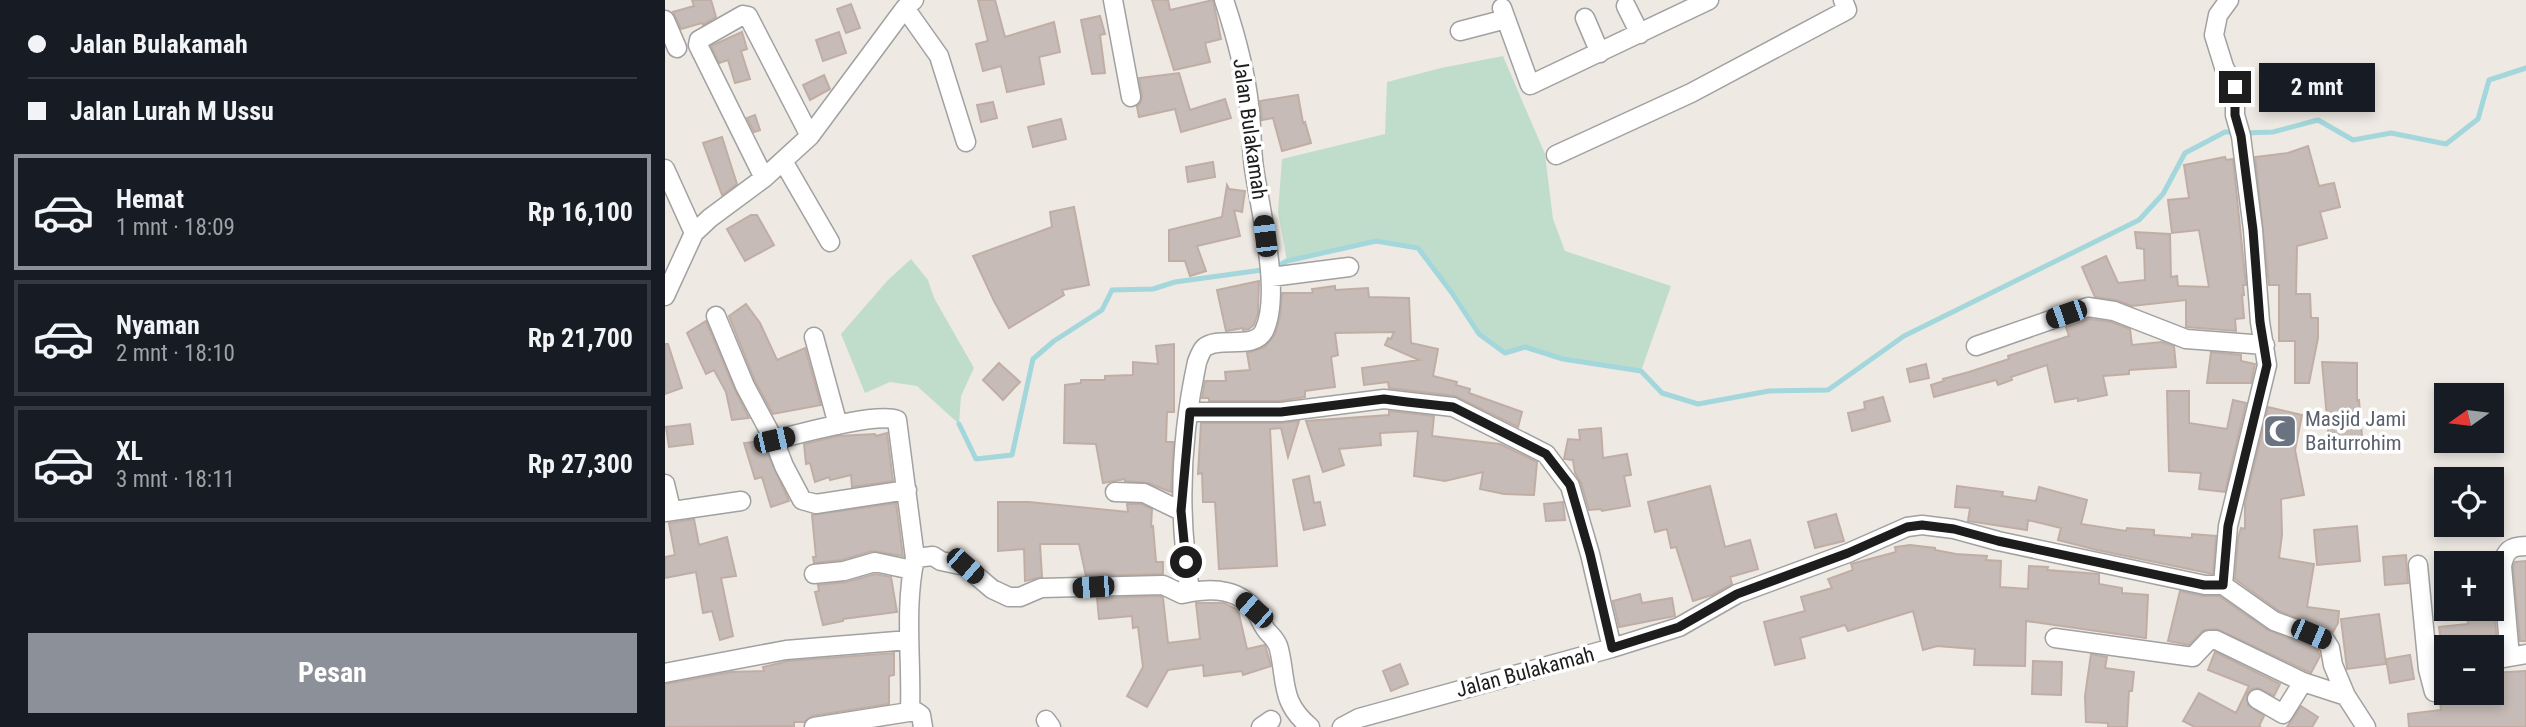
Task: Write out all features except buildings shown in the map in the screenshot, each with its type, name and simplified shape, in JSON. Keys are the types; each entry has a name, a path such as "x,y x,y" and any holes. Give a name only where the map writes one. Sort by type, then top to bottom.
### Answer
{"street":[{"path":"1113,0 1131,97"},
{"name":"Jalan Bulakamah","path":"1192,592 1187,572 1181,511 1197,362 1205,347 1211,343 1245,341 1263,333 1272,304 1249,103 1234,31 1224,0"},
{"path":"1556,155 1691,93 1847,10 1843,0"},
{"path":"2223,585 2228,526 2267,365 2260,322 2253,230 2241,132 2235,115 2235,87 2224,67 2214,35 2218,15 2229,0"},
{"path":"1459,31 1504,13 1530,85 1704,1"},
{"path":"665,296 694,233 764,178 810,136 910,4 939,56 966,142"},
{"path":"1626,6 1640,34"},
{"path":"764,178 698,46 699,40 743,15 748,16 810,136"},
{"path":"1585,18 1600,52"},
{"path":"665,20 677,48"},
{"path":"783,161 830,242"},
{"path":"665,169 694,233"},
{"path":"1271,277 1349,267"},
{"path":"1976,346 2088,307 2114,311 2186,339 2265,345"},
{"path":"716,316 745,386 802,500 816,504 907,490"},
{"path":"814,337 838,425"},
{"path":"1190,412 1281,412 1384,399 1453,407 1546,454 1570,485 1590,554 1612,648"},
{"path":"774,440 838,425 886,418 897,419 907,490 913,564 909,640 910,712"},
{"path":"665,484 668,510 741,501"},
{"path":"1115,492 1144,493 1181,511"},
{"name":"Jalan Bulakamah","path":"1342,727 1359,718 1679,627 1737,594 1848,553 1907,527 1922,525 1954,529 2204,585 2223,585 2274,621 2325,640 2346,696 2366,727"},
{"path":"2518,655 2502,566 2504,553 2511,548 2526,546"},
{"path":"814,574 844,571 875,562 913,564 933,556 941,561 965,566 992,589 1009,597 1020,597 1041,588 1163,585 1182,594 1209,589 1230,592 1254,610 1277,642 1286,697 1310,727"},
{"path":"2418,565 2428,669 2434,692"},
{"path":"2055,638 2193,657 2209,640 2216,640 2302,682 2346,696"},
{"path":"665,673 786,650 909,640"},
{"path":"2428,669 2434,668"},
{"path":"2257,699 2283,714 2302,682"},
{"path":"814,727 915,711 921,715 923,727"}],"green space":[{"path":"1503,56 1545,154 1553,219 1565,251 1671,286 1641,371 1563,359 1525,347 1505,353 1479,334 1418,248 1376,241 1287,261 1278,212 1282,159 1385,134 1387,82"},
{"path":"911,259 928,280 934,298 974,368 961,396 959,424 917,386 890,382 865,393 841,334 888,280"}],"waterway":[{"path":"2245,133 2273,132 2318,120 2353,140 2391,133 2446,144 2478,119 2489,80 2526,68"},
{"path":"1278,266 1287,261 1376,241 1418,248 1479,334 1505,353 1525,347 1563,359 1641,371 1662,393 1698,404 1769,391 1828,390 1904,336 2139,220 2163,194 2185,153 2225,132 2235,132"},
{"path":"959,424 976,459 1012,455 1033,359 1054,341 1102,310 1112,290 1153,289 1175,282 1262,270"}],"place":[{"name":"Masjid Jami Baiturrohim","path":"2280,431"}],"route":[{"path":"1186,562 1181,511 1190,412 1281,412 1384,399 1453,407 1546,454 1570,485 1590,554 1612,648 1679,627 1737,594 1848,553 1907,527 1922,525 1954,529 2204,585 2223,585 2228,526 2267,365 2260,322 2250,206 2240,128 2235,115 2235,87"}]}
